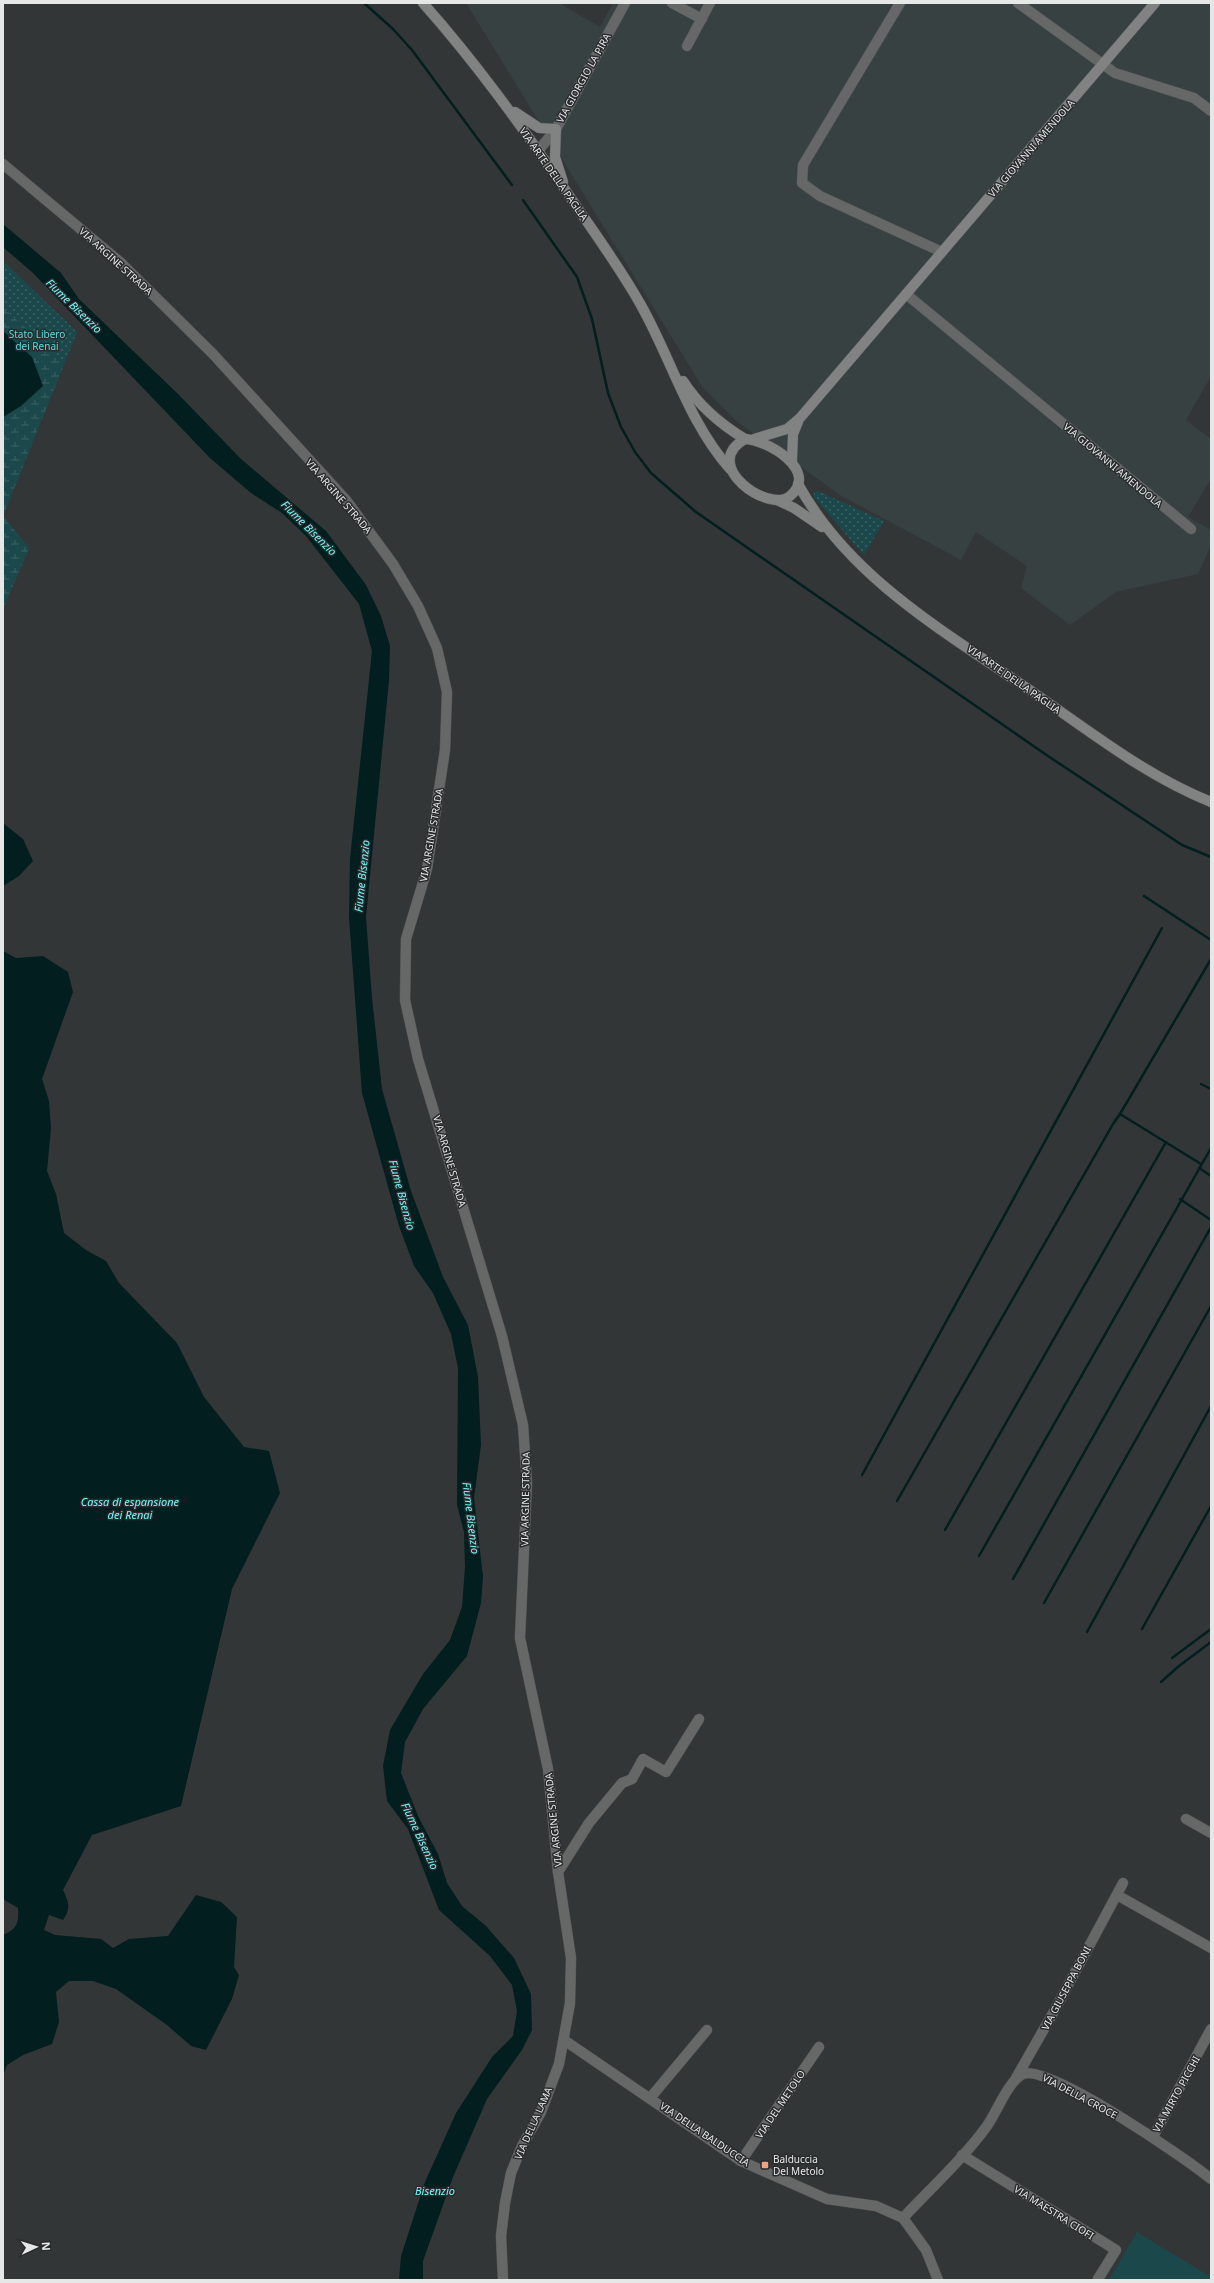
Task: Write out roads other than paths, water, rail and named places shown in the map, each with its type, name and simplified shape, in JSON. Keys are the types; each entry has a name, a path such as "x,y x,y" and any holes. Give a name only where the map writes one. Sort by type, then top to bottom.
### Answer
{"main road":[{"name":"VIA ARTE DELLA PAGLIA","path":"423,3 485,76 510,109 606,248 642,308 667,357 690,408 716,453 730,469 752,490 768,498 777,500 813,520 832,536 873,578 912,608 1148,772 1211,802"},
{"name":"VIA GIOVANNI AMENDOLA","path":"750,439 787,429 800,418 1155,3"},
{"path":"510,109 538,128 556,129 555,157 567,193"},
{"name":"VIA ARTE DELLA PAGLIA","path":"667,357 702,407 728,429 750,439 768,444 792,462 799,478 798,484 832,536"},
{"name":"VIA GIOVANNI AMENDOLA","path":"792,462 793,434 800,418"},
{"path":"730,469 729,457 732,448 750,439"},
{"path":"777,500 787,498 794,492 798,484"}],"street":[{"name":"VIA GIORGIO LA PIRA","path":"538,151 556,129 625,3"},
{"path":"672,3 702,19"},
{"path":"687,46 710,3"},
{"path":"900,3 803,165 802,183 820,196 942,252"},
{"path":"1018,3 1115,74 1194,98 1211,111"},
{"name":"VIA ARGINE STRADA","path":"3,164 120,262 213,354 346,500 393,564 418,606 437,648 448,692 445,750 427,869 406,939 405,1000 418,1059 500,1329 523,1425 527,1483 520,1638 548,1769 558,1872"},
{"name":"VIA GIOVANNI AMENDOLA","path":"906,294 1191,529"},
{"path":"558,1872 589,1823 622,1783 632,1779 643,1759 666,1772 699,1719"},
{"path":"1186,1819 1211,1833"},
{"name":"VIA DELLA LAMA","path":"503,2280 501,2236 505,2203 511,2173 522,2146 541,2112 559,2064 570,2003 571,1958 558,1872"},
{"name":"VIA GIUSEPPA BONI","path":"1014,2080 1123,1883"},
{"path":"1117,1895 1211,1948"},
{"name":"VIA MIRTO PICCHI","path":"1153,2137 1211,2029"},
{"path":"651,2097 707,2030"},
{"name":"VIA DELLA BALDUCCIA","path":"564,2040 651,2097 741,2161 827,2199 876,2206 903,2218"},
{"name":"VIA DEL METOLO","path":"741,2161 819,2047"},
{"name":"VIA DELLA CROCE","path":"1014,2080 1027,2073 1041,2075 1153,2137 1211,2179"},
{"path":"938,2280 926,2250 903,2218 986,2127 1014,2080"},
{"name":"VIA MAESTRA CIOFI","path":"962,2155 1116,2250 1098,2279"}],"water":[{"name":"Bisenzio","path":"3,224 61,273 79,299 178,394 241,459 326,531 366,585 381,616 390,646 389,680 366,917 372,998 382,1089 411,1191 443,1277 468,1325 478,1377 481,1445 474,1498 483,1577 481,1603 467,1656 423,1709 405,1742 401,1773 418,1816 438,1854 447,1883 462,1906 486,1926 514,1958 531,1994 532,2030 522,2050 487,2099 453,2177 423,2261 423,2280 399,2280 401,2256 425,2182 456,2113 492,2057 513,2036 517,2011 512,1985 490,1956 439,1910 408,1829 387,1801 383,1766 390,1730 423,1674 450,1640 462,1607 465,1567 464,1532 457,1505 458,1368 451,1334 433,1293 414,1266 399,1226 362,1093 349,918 350,859 372,651 359,604 306,536 282,513 251,493 210,458 33,273 3,247"},
{"path":"3,331 32,357 43,386 21,406 3,417"},
{"path":"3,823 23,839 33,861 19,876 3,886"},
{"name":"Cassa di espansione dei Renai","path":"3,951 16,958 43,956 68,972 73,992 42,1079 49,1101 51,1128 47,1171 56,1194 64,1233 86,1250 106,1261 119,1283 177,1343 204,1397 244,1447 269,1451 280,1493 232,1589 181,1806 92,1835 63,1890 67,1898 68,1905 66,1916 63,1920 49,1915 44,1930 55,1935 101,1939 113,1948 129,1939 168,1936 196,1895 221,1902 237,1917 234,1967 239,1975 232,1999 206,2050 191,2046 167,2025 116,1989 93,1981 69,1981 56,1992 59,2022 52,2044 23,2055 7,2065 3,2076 3,1935 16,1925 18,1908 3,1899"}],"waterway":[{"path":"364,3 393,29 412,50 512,185"},
{"path":"523,200 577,277 592,319 608,393 621,427 635,452 651,473 696,512 1045,754 1182,845 1211,857"},
{"path":"1144,896 1211,940"},
{"path":"862,1475 1162,928"},
{"path":"897,1501 1113,1124 1211,959"},
{"path":"1201,1084 1211,1089"},
{"path":"1120,1114 1201,1164"},
{"path":"945,1530 1166,1142"},
{"path":"979,1556 1211,1148"},
{"path":"1199,1168 1211,1176"},
{"path":"1180,1199 1211,1220"},
{"path":"1013,1579 1211,1227"},
{"path":"1044,1603 1211,1306"},
{"path":"1087,1632 1211,1406"},
{"path":"1142,1629 1211,1506"},
{"path":"1172,1658 1211,1629"},
{"path":"1161,1682 1179,1666 1211,1642"}],"place":[{"name":"Balduccia Del Metolo","path":"765,2165"}],"water label":[{"name":"Fiume Bisenzio","path":"74,306"},
{"name":"Fiume Bisenzio","path":"309,528"},
{"name":"Fiume Bisenzio","path":"362,876"},
{"name":"Fiume Bisenzio","path":"402,1195"},
{"name":"Fiume Bisenzio","path":"471,1518"},
{"name":"Fiume Bisenzio","path":"420,1836"}],"park label":[{"name":"Stato Libero dei Renai","path":"37,340"}]}
